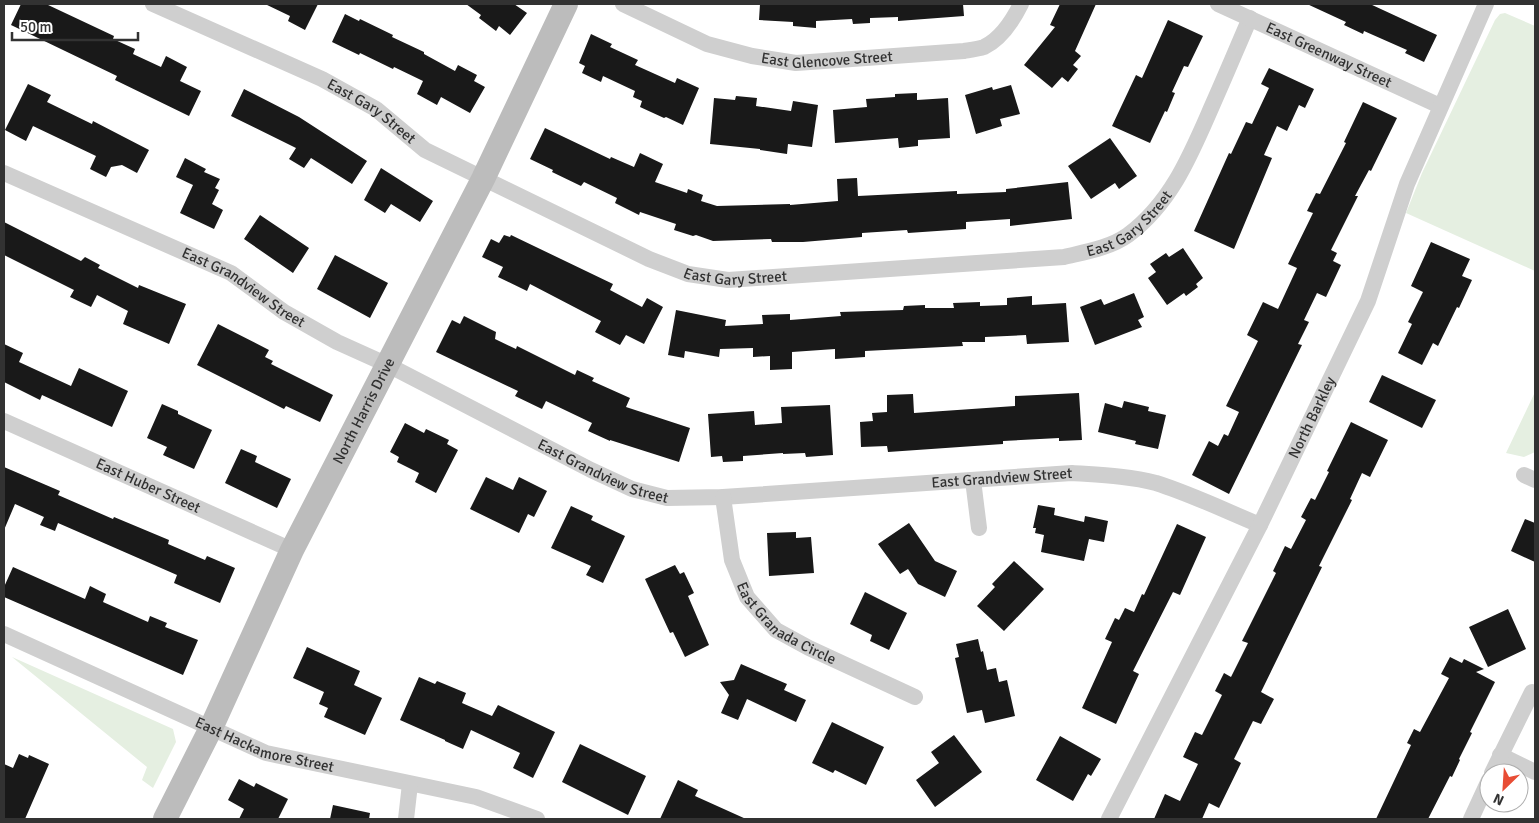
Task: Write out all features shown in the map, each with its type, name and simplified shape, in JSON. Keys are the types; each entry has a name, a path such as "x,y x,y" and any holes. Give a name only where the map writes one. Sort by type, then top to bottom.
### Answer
{"street":[{"name":"East Gary Street","path":"153,4 322,79 376,109 425,150 649,260 688,274 728,280 1064,257 1100,248 1127,235 1151,214 1172,189 1192,153 1250,18"},
{"name":"North Harris Drive","path":"166,819 211,728 292,550 483,179 566,4"},
{"name":"East Glencove Street","path":"623,4 707,44 752,56 796,63 964,51 984,46 1001,34 1021,4"},
{"name":"East Greenway Street","path":"1218,4 1440,106"},
{"name":"North Barkley","path":"1109,819 1260,525 1368,301 1407,184 1486,4"},
{"name":"East Grandview Street","path":"4,172 231,273 284,312 337,342 388,365 591,470 632,489 667,498 723,497 1072,474 1115,476 1155,483 1192,496 1260,525"},
{"name":"East Huber Street","path":"4,421 292,550"},
{"path":"973,480 979,528"},
{"name":"East Granada Circle","path":"723,497 732,560 747,596 776,630 809,648 915,697"},
{"name":"East Hackamore Street","path":"4,634 266,753 476,796 537,819"},
{"path":"1496,763 1532,692"},
{"path":"1500,755 1535,772"},
{"path":"406,819 410,784"},
{"path":"1471,819 1479,802"}],"green space":[{"path":"1505,13 1535,26 1535,271 1406,213 1422,173 1495,20 1500,14"},
{"path":"1535,392 1535,452 1524,457 1506,453"},
{"path":"12,657 173,729 176,742 153,788 142,780 147,767"}],"building":[{"path":"21,4 46,4 114,36 113,39 135,49 133,54 161,67 166,56 187,67 180,81 201,91 189,116 115,80 117,76 11,25"},
{"path":"265,4 318,4 305,30 288,21 290,16"},
{"path":"466,4 514,4 527,13 510,35 499,26 496,31 479,18 481,15"},
{"path":"760,4 963,4 964,16 898,21 898,17 870,18 870,23 853,24 852,19 816,21 816,28 793,26 793,22 759,20"},
{"path":"1060,4 1096,4 1075,51 1081,56 1073,65 1078,69 1068,82 1062,77 1052,88 1024,65 1055,27 1050,25"},
{"path":"1307,4 1370,4 1437,35 1424,62 1405,53 1407,50 1364,31 1363,34 1344,25 1346,22"},
{"path":"345,14 393,35 392,37 424,52 424,54 455,71 458,65 477,75 474,81 485,87 470,113 441,97 437,105 417,94 423,81 332,42"},
{"path":"1168,20 1203,36 1188,67 1184,66 1172,92 1175,93 1167,112 1165,111 1150,143 1112,126 1136,75 1142,78"},
{"path":"591,34 612,44 610,47 638,60 635,65 675,83 677,78 699,88 683,125 640,107 642,101 633,97 635,91 603,76 601,82 582,73 585,66 579,63"},
{"path":"1269,68 1314,89 1305,108 1299,105 1287,131 1277,126 1264,155 1272,158 1234,249 1194,231 1229,153 1231,154 1246,122 1252,124 1269,88 1261,84"},
{"path":"28,84 51,95 47,102 92,124 93,121 149,150 137,173 122,165 111,167 106,177 90,169 96,156 33,126 26,141 5,130"},
{"path":"1011,85 1020,114 1000,119 1002,126 976,134 965,95 992,87 993,90"},
{"path":"244,89 299,117 367,161 352,184 311,158 304,168 289,159 296,148 231,116"},
{"path":"917,93 917,100 948,98 950,138 918,140 918,146 899,148 898,138 835,143 833,110 867,107 866,99 895,97 895,94"},
{"path":"736,96 757,98 756,106 791,111 793,101 818,105 812,147 788,144 787,154 710,144 714,98 735,100"},
{"path":"1363,102 1397,118 1371,171 1369,170 1355,196 1358,196 1331,250 1337,253 1333,261 1341,265 1326,297 1317,293 1304,320 1309,322 1298,344 1302,345 1229,494 1192,475 1209,441 1218,446 1224,434 1228,436 1239,412 1226,406 1258,341 1247,335 1263,302 1278,309 1297,268 1288,264 1313,213 1307,211 1316,193 1320,194 1346,143 1344,142"},
{"path":"545,128 610,159 611,157 634,167 640,153 663,164 655,182 687,193 688,189 703,195 701,201 717,206 790,205 838,201 837,179 857,178 858,196 957,191 957,194 1006,192 1006,189 1068,182 1072,219 1010,226 1010,219 966,222 966,229 908,233 907,230 862,233 862,237 803,242 772,242 771,239 713,241 674,230 676,224 640,212 639,215 615,203 617,198 584,182 581,186 530,159"},
{"path":"1110,138 1137,176 1119,189 1115,183 1091,199 1068,166"},
{"path":"185,158 206,169 204,172 220,179 215,188 219,190 212,204 223,210 214,229 180,213 193,185 176,177"},
{"path":"381,168 433,201 420,222 391,204 385,213 364,200"},
{"path":"260,215 309,248 293,273 244,239"},
{"path":"4,222 81,261 85,257 100,265 98,268 138,288 139,285 186,304 169,344 123,324 128,311 97,295 91,307 70,297 74,290 4,255"},
{"path":"504,235 510,237 511,235 613,284 610,290 642,307 647,298 663,307 644,344 626,335 620,345 595,332 601,321 530,284 527,291 498,277 503,267 482,257 491,239 499,243"},
{"path":"1431,242 1470,259 1462,276 1472,280 1438,346 1433,343 1422,365 1398,353 1412,324 1408,322 1423,292 1411,286"},
{"path":"1183,248 1203,278 1196,284 1198,287 1186,296 1184,293 1167,305 1148,278 1156,272 1150,264 1166,253 1169,257"},
{"path":"335,255 388,283 370,318 317,289"},
{"path":"1134,293 1144,317 1138,320 1142,327 1095,345 1080,307 1101,299 1104,305"},
{"path":"1032,296 1032,305 1066,303 1069,342 1027,344 1026,335 985,337 985,342 962,342 963,346 865,351 865,357 835,359 835,349 792,352 792,369 770,370 770,356 753,357 753,348 720,349 719,357 685,351 684,358 668,355 676,310 726,320 725,326 763,324 762,315 790,314 790,320 841,316 840,312 903,310 904,306 925,305 925,308 954,308 953,303 980,302 980,306 1007,305 1007,298"},
{"path":"464,316 496,332 495,339 516,349 517,346 575,375 577,370 594,378 592,381 630,398 626,407 690,428 679,462 610,441 588,431 592,423 546,401 542,409 515,396 518,391 436,352 452,320 460,324"},
{"path":"218,324 269,350 265,357 273,361 271,364 333,395 320,422 286,406 284,409 197,365"},
{"path":"4,344 23,353 19,362 71,386 79,368 128,391 112,427 42,395 40,400 4,382"},
{"path":"1382,375 1436,400 1422,428 1369,402"},
{"path":"1079,393 1082,440 1059,441 1059,438 1003,441 1003,444 888,452 887,446 861,447 860,422 873,421 872,413 887,412 887,395 913,394 914,413 1015,406 1015,396"},
{"path":"1124,401 1149,407 1148,411 1166,415 1158,449 1135,444 1136,441 1098,432 1105,403 1122,408"},
{"path":"162,404 212,430 194,469 163,455 167,447 147,438"},
{"path":"830,405 833,455 806,457 805,453 783,453 743,456 743,461 723,462 722,456 711,457 708,414 754,411 755,425 782,423 781,407"},
{"path":"1351,422 1388,440 1370,477 1362,473 1350,499 1352,500 1319,566 1322,567 1261,692 1274,699 1261,724 1253,721 1234,759 1241,763 1219,808 1209,803 1202,819 1154,819 1165,794 1180,801 1198,764 1183,757 1195,732 1202,735 1222,695 1215,691 1224,673 1231,677 1248,643 1242,641 1276,573 1273,571 1285,546 1291,549 1306,520 1301,517 1311,498 1315,500"},
{"path":"405,423 424,433 426,429 449,440 447,444 458,450 436,493 415,482 419,473 397,462 399,457 390,452"},
{"path":"241,449 257,456 255,462 291,479 277,508 225,483"},
{"path":"4,467 60,491 58,495 113,519 114,517 169,540 168,544 205,560 207,556 235,568 220,603 174,583 177,575 58,523 55,531 40,525 44,517 15,504 4,530"},
{"path":"486,477 513,490 519,477 547,491 534,517 528,514 519,533 470,509"},
{"path":"1038,505 1055,508 1054,515 1084,522 1085,516 1108,521 1104,542 1089,539 1084,561 1041,552 1044,535 1035,533 1036,528 1033,528"},
{"path":"571,506 593,516 591,520 625,536 603,583 586,575 591,566 551,548"},
{"path":"1525,519 1535,523 1535,562 1511,551"},
{"path":"909,523 935,561 957,571 945,597 918,584 908,569 900,574 878,544"},
{"path":"1177,524 1206,537 1180,595 1173,592 1133,671 1139,674 1116,724 1082,708 1112,642 1105,639 1115,618 1119,620 1125,608 1134,612 1142,594 1144,595"},
{"path":"796,532 796,538 811,537 814,573 769,576 767,533"},
{"path":"1014,561 1044,589 1004,631 977,606 995,587 992,584"},
{"path":"675,565 680,574 684,572 694,593 688,596 709,645 685,657 673,632 670,633 645,579"},
{"path":"13,567 85,599 90,586 106,594 103,602 148,622 150,616 167,623 165,627 198,640 183,675 4,597 4,587"},
{"path":"865,592 907,613 889,650 870,641 872,635 850,624"},
{"path":"1508,609 1526,649 1488,667 1469,627"},
{"path":"978,639 987,670 996,668 999,682 1007,680 1015,716 985,723 982,710 967,713 955,658 959,657 956,644"},
{"path":"307,647 360,671 354,685 382,698 365,735 324,717 328,708 319,704 324,692 293,678"},
{"path":"1450,657 1462,663 1464,659 1484,669 1476,672 1495,682 1470,732 1472,733 1460,760 1428,819 1376,819 1411,745 1407,743 1414,729 1420,732 1449,678 1441,674"},
{"path":"741,664 787,684 784,690 806,700 796,722 747,699 738,720 721,713 729,695 720,682 734,680"},
{"path":"419,677 435,684 437,681 466,693 462,703 492,716 498,705 555,732 533,778 513,768 520,753 471,730 463,749 400,720"},
{"path":"832,722 884,747 866,785 835,770 833,773 812,763"},
{"path":"954,735 982,772 935,807 916,780 939,763 931,752"},
{"path":"1060,736 1101,759 1091,776 1088,774 1073,801 1036,780"},
{"path":"580,744 646,776 628,815 562,782"},
{"path":"19,754 28,758 29,755 49,764 25,819 4,819 4,764 13,768"},
{"path":"239,779 254,787 256,783 288,799 278,819 239,819 244,809 228,800"},
{"path":"678,780 698,790 695,796 746,819 660,819"},
{"path":"333,805 370,813 369,819 330,819"}]}
